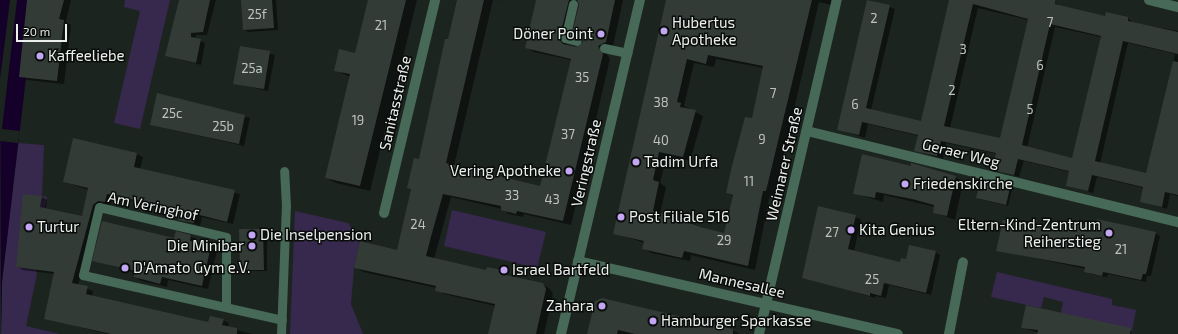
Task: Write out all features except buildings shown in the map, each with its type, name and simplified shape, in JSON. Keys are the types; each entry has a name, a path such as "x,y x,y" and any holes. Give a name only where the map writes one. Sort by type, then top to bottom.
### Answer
{"street":[{"name":"Sanitasstraße","path":"384,213 435,0"},
{"name":"Veringstraße","path":"561,334 640,0"},
{"name":"Weimarer Straße","path":"759,334 837,0"},
{"path":"1149,0 1178,7"},
{"name":"Geraer Weg","path":"807,131 1178,222"},
{"name":"Mannesallee","path":"578,261 898,334"},
{"path":"949,334 963,262"}],"lane":[{"path":"573,4 565,38 577,41"},
{"path":"604,48 627,53"},
{"path":"281,334 284,171"},
{"name":"Am Veringhof","path":"226,307 226,237 99,207 83,275 282,320"}],"shaded area":[{"path":"0,0 27,0 26,78 2,282 1,334"},
{"path":"125,0 170,0 140,129 114,123 140,11 124,7"},
{"path":"18,143 44,145 42,196 47,197 35,265 37,274 26,326 60,334 1,334 2,282"},
{"path":"452,210 546,232 537,268 444,246"},
{"path":"295,211 348,223 360,241 354,268 351,304 363,334 290,334"},
{"path":"997,272 1112,299 1112,305 1136,310 1132,331 1061,313 1063,302 1044,297 1041,308 991,297"}],"pier":[{"path":"10,0 17,0 2,129 20,131 18,143 0,141 0,80"}],"place":[{"name":"Hubertus Apotheke","path":"664,31"},
{"name":"Döner Point","path":"601,34"},
{"name":"Kaffeeliebe","path":"40,56"},
{"name":"Tadim Urfa","path":"636,162"},
{"name":"Vering Apotheke","path":"569,171"},
{"name":"Friedenskirche","path":"905,184"},
{"name":"Post Filiale 516","path":"621,217"},
{"name":"Turtur","path":"29,227"},
{"name":"Kita Genius","path":"851,230"},
{"name":"Eltern-Kind-Zentrum Reiherstieg","path":"1109,233"},
{"name":"Die Inselpension","path":"252,235"},
{"name":"Die Minibar","path":"252,246"},
{"name":"D'Amato Gym e.V.","path":"125,268"},
{"name":"Israel Bartfeld","path":"504,270"},
{"name":"Zahara","path":"602,306"},
{"name":"Hamburger Sparkasse","path":"653,321"}]}
